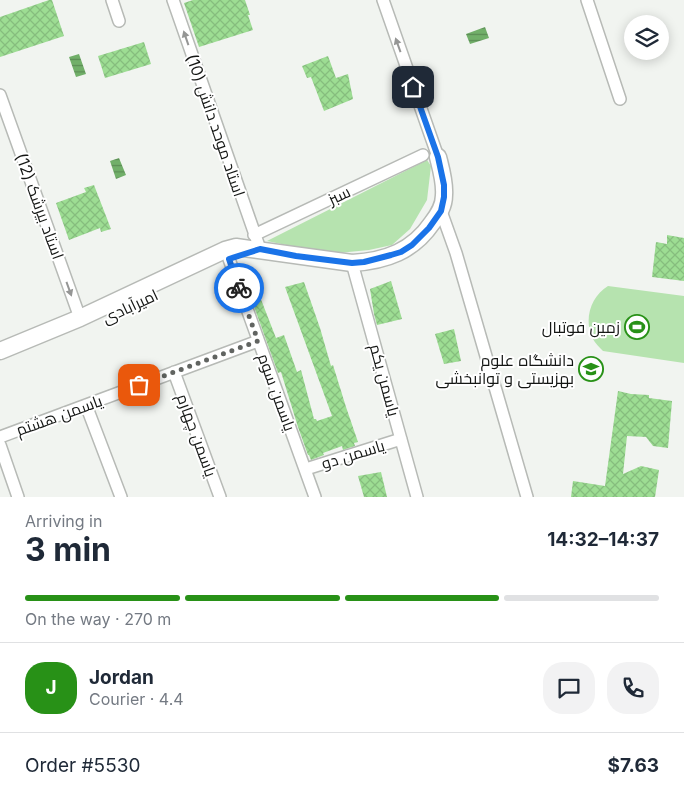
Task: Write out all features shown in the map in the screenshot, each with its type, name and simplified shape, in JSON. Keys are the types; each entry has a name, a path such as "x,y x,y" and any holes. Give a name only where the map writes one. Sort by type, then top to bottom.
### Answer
{"street":[{"path":"112,0 119,20"},
{"name":"استاد موحد دانش (10)","path":"173,0 257,242"},
{"path":"382,0 431,156"},
{"path":"587,0 620,99"},
{"name":"استاد بیرشک (12)","path":"0,95 81,323"},
{"name":"سبز","path":"257,242 431,156"},
{"name":"امیرآبادی","path":"0,363 81,323 257,242 296,256 352,263 380,259 401,252 412,245 429,228 441,211 444,185 431,156"},
{"path":"441,211 456,253 527,497"},
{"name":"یاسمن سوم","path":"227,255 315,497"},
{"name":"یاسمن یکم","path":"352,263 417,497"},
{"name":"امیرآبادی","path":"0,351 81,323"},
{"name":"یاسمن هشتم","path":"0,437 258,341"},
{"name":"یاسمن چهارم","path":"174,372 220,497"},
{"path":"86,405 121,497"},
{"name":"یاسمن دو","path":"306,469 401,439"},
{"path":"0,445 18,497"}],"shaded area":[{"path":"485,27 489,38 470,44 466,34"},
{"path":"79,54 86,74 76,77 69,57"},
{"path":"119,158 126,175 116,179 110,161"},
{"path":"427,160 431,166 427,200 410,229 392,245 369,250 338,253 305,249 267,241"},
{"name":"زمین فوتبال","path":"608,286 684,296 684,363 602,350 590,332 589,317 593,302 602,290"}],"building":[{"path":"52,0 64,36 0,57 0,17"},
{"path":"193,0 245,0 253,30 199,47 184,3"},
{"path":"144,42 151,64 105,78 98,56"},
{"path":"328,56 336,78 348,74 353,99 324,111 311,77 307,78 302,66"},
{"path":"94,185 111,229 101,232 100,228 69,240 56,203 86,192 84,188"},
{"path":"667,235 684,238 684,281 652,277 656,242 667,244"},
{"path":"391,281 402,319 377,325 370,289"},
{"path":"304,282 358,442 354,443 355,446 343,450 342,446 311,460 298,427 281,372 278,373 247,287 255,284 276,338 284,335 297,372 301,370 314,419 317,421 332,416 285,287"},
{"path":"454,329 461,361 444,364 435,334"},
{"path":"618,391 649,395 649,398 672,401 668,448 653,446 646,437 627,436 623,474 641,466 659,470 655,497 571,497 573,481 605,486"},
{"path":"381,472 387,497 364,497 358,476"}],"way so far":[{"path":"139,385 258,341 239,288"}],"place":[{"name":"زمین فوتبال","path":"637,327"},
{"name":"دانشگاه علوم بهزیستی و توانبخشی","path":"591,369"}],"route":[{"path":"239,288 229,259 260,249 296,256 352,263 364,262 401,252 412,245 429,228 441,211 444,185 438,157 413,87"}]}
